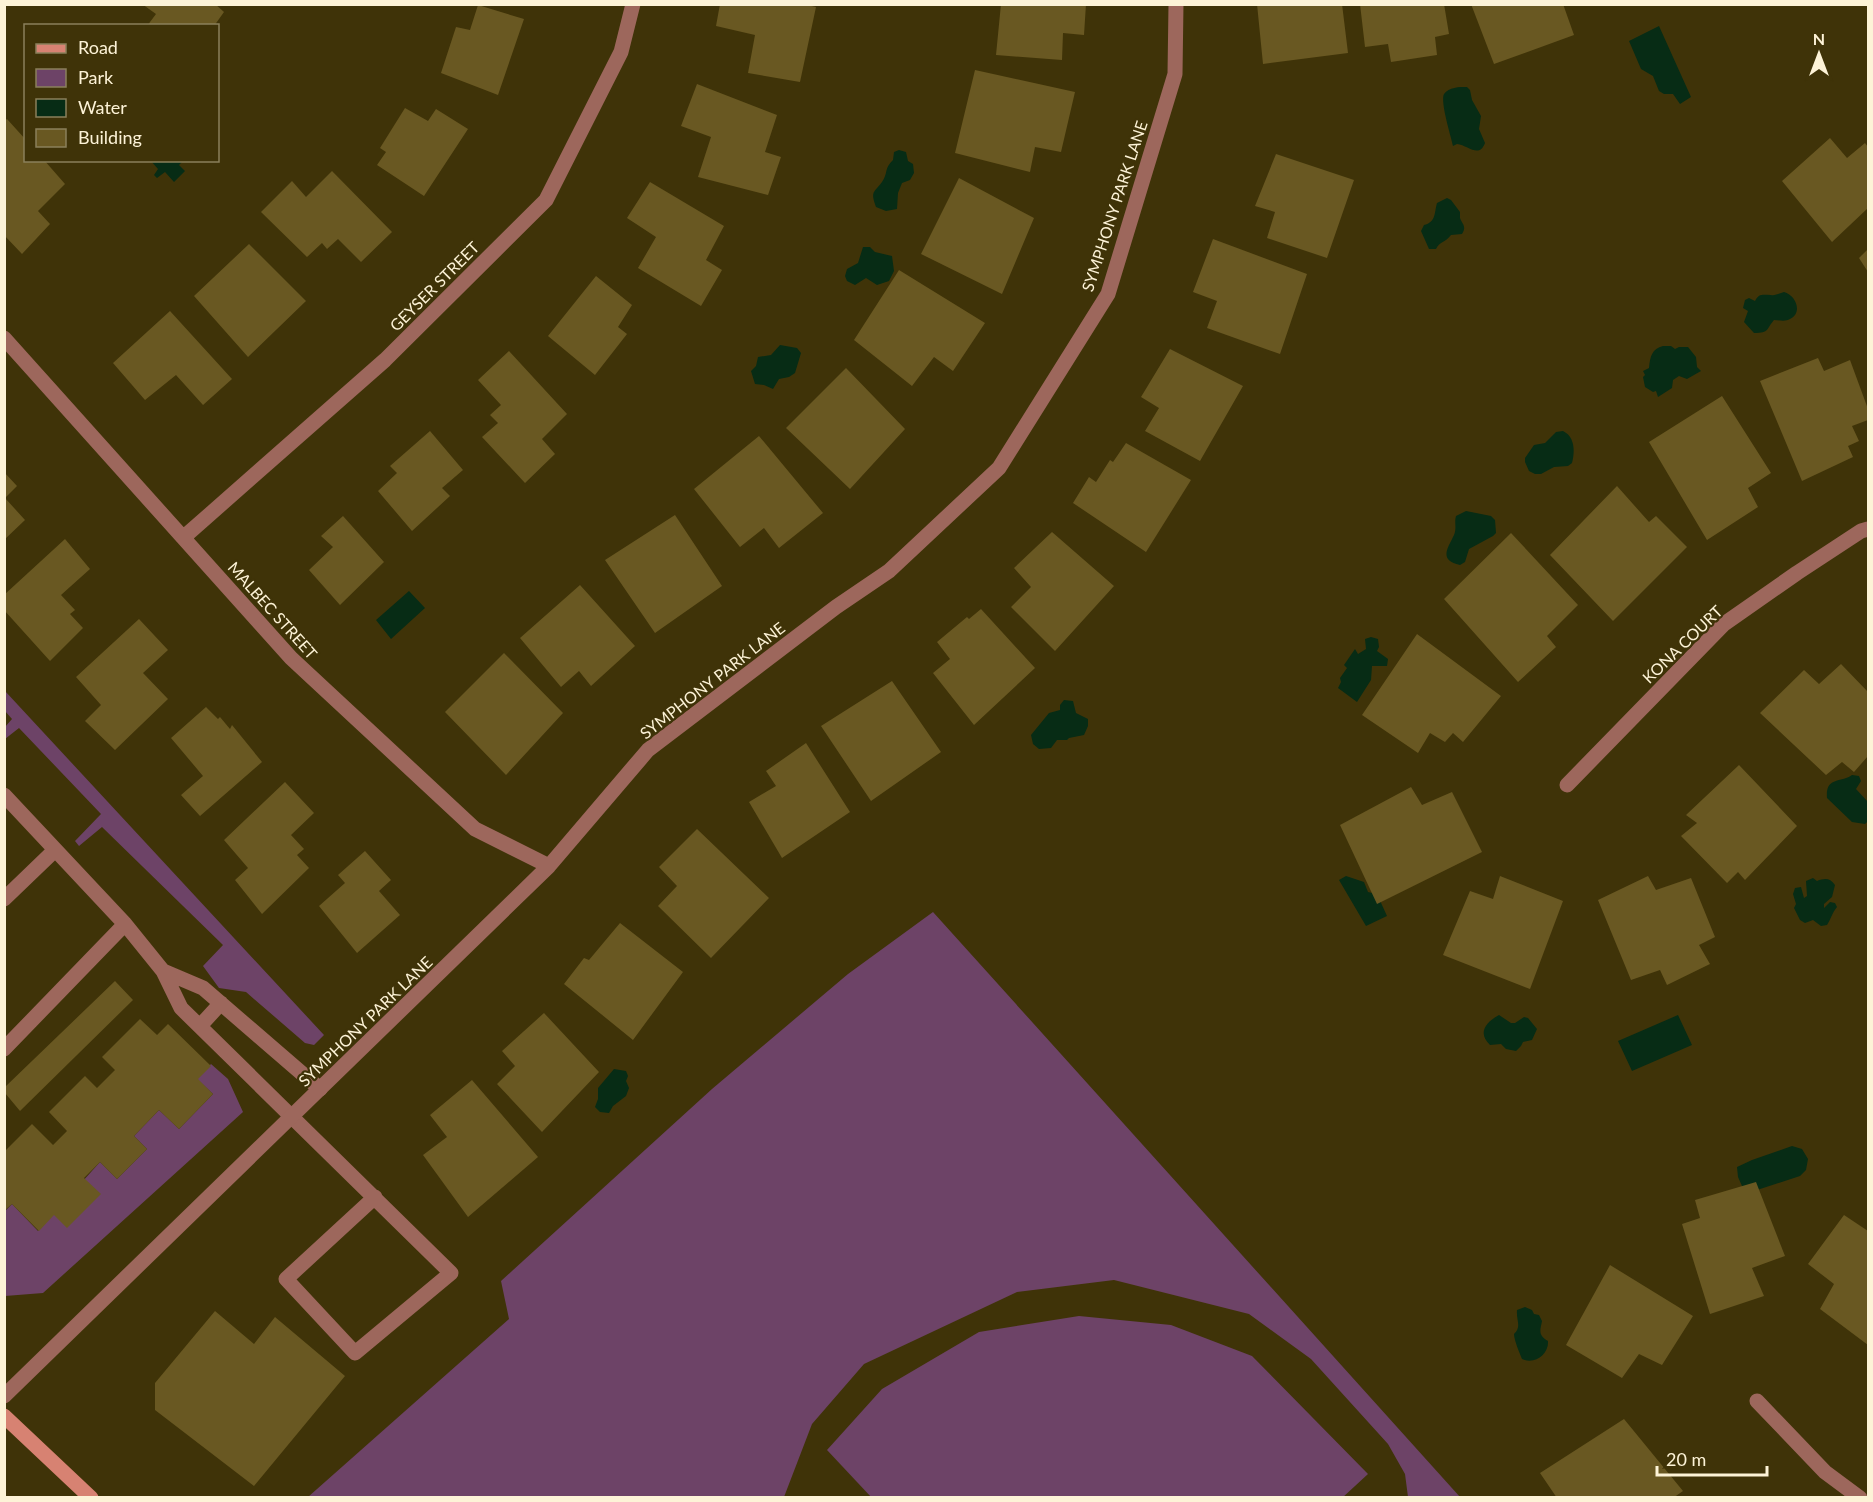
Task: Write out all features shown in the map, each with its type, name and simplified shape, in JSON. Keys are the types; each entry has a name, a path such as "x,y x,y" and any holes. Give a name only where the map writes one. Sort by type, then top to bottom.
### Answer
{"street":[{"name":"GEYSER STREET","path":"184,537 385,360 546,200 621,52 633,4"},
{"name":"SYMPHONY PARK LANE","path":"4,1396 549,866 648,750 836,607 889,571 999,468 1108,294 1174,74 1176,4"},
{"name":"MALBEC STREET","path":"4,338 291,658 475,829 549,866"},
{"name":"KONA COURT","path":"1567,785 1724,624 1797,573 1869,528"},
{"path":"4,795 125,924 163,971 181,1008 375,1197 451,1273 355,1353 286,1279 375,1197"},
{"path":"4,899 55,850"},
{"path":"4,1049 125,924"},
{"path":"163,971 203,988 320,1089"},
{"path":"200,1026 221,1003"},
{"path":"1757,1401 1825,1472 1860,1497"},
{"path":"4,1416 91,1497"}],"green space":[{"path":"5,691 324,1035 314,1045 305,1043 246,992 219,988 203,966 223,945 102,827 79,846 75,841 101,814 19,728 5,739 5,727 12,719 5,711"},
{"path":"933,912 1460,1497 1408,1497 1405,1474 1388,1444 1311,1359 1249,1314 1114,1280 1017,1292 864,1364 812,1424 784,1497 308,1497 509,1319 501,1281 712,1089 848,974"},
{"path":"211,1064 228,1079 243,1112 43,1293 5,1296 5,1211 12,1204 38,1231 100,1162 117,1179 147,1149 134,1136 159,1110 179,1129 213,1094 197,1079"},
{"path":"1079,1316 1171,1325 1252,1356 1368,1474 1342,1498 872,1498 827,1450 882,1389 979,1332"}],"water":[{"path":"1659,26 1691,97 1680,104 1673,94 1664,94 1659,91 1653,76 1641,69 1629,41"},
{"path":"1467,87 1481,116 1479,129 1485,143 1483,148 1476,151 1457,144 1453,146 1443,104 1446,92 1454,88"},
{"path":"899,150 906,152 908,161 913,164 914,173 910,180 902,183 898,193 897,209 886,211 876,207 873,195 884,179 888,166 893,160 894,152"},
{"path":"152,162 182,162 179,165 185,171 174,182 165,172 157,178 154,175 158,169"},
{"path":"1447,198 1460,212 1464,227 1462,234 1451,235 1436,249 1429,249 1421,231 1424,225 1433,220 1437,203"},
{"path":"863,247 870,247 875,252 892,256 894,271 889,281 877,285 866,278 855,285 847,281 845,276 847,269 858,263"},
{"path":"1784,292 1795,300 1797,309 1794,316 1786,320 1774,320 1767,330 1754,333 1744,322 1748,311 1743,308 1745,300 1749,298 1755,301 1762,295"},
{"path":"780,345 797,348 801,353 795,373 779,379 773,389 755,384 751,371 756,366 758,357 771,355"},
{"path":"1663,346 1671,346 1675,349 1688,347 1696,357 1697,367 1701,371 1687,379 1679,376 1673,380 1672,388 1658,397 1656,391 1653,392 1645,387 1643,371 1649,368 1654,351"},
{"path":"1563,431 1570,437 1573,445 1572,463 1568,466 1554,467 1541,474 1529,471 1525,458 1534,445 1545,443 1556,432"},
{"path":"1466,511 1491,516 1495,520 1496,533 1469,549 1465,562 1460,565 1449,560 1446,553 1455,532 1456,516"},
{"path":"409,591 425,608 391,639 376,620"},
{"path":"1371,637 1378,639 1377,651 1388,659 1387,666 1372,666 1371,680 1357,702 1338,688 1340,678 1347,668 1344,665 1355,649 1358,654 1366,649 1365,639"},
{"path":"1064,700 1073,701 1076,713 1088,719 1084,735 1067,740 1057,740 1051,748 1039,749 1033,744 1031,735 1049,713 1060,710 1060,705"},
{"path":"1852,775 1859,776 1861,781 1856,789 1868,802 1868,821 1865,824 1852,822 1827,798 1827,791 1831,783"},
{"path":"1346,876 1364,882 1368,892 1377,894 1387,916 1366,926 1339,880"},
{"path":"1813,878 1817,881 1829,880 1835,885 1832,897 1824,904 1824,908 1830,902 1835,903 1837,907 1827,925 1821,926 1813,920 1805,923 1800,920 1794,908 1795,888 1801,887 1804,898 1807,896 1806,881"},
{"path":"1499,1015 1511,1023 1524,1017 1528,1018 1537,1029 1532,1040 1523,1042 1516,1051 1506,1049 1501,1044 1490,1045 1484,1036 1485,1028"},
{"path":"1678,1015 1692,1045 1632,1071 1618,1041"},
{"path":"614,1069 626,1071 629,1088 626,1096 613,1106 609,1113 600,1112 595,1107 598,1088"},
{"path":"1792,1146 1802,1149 1808,1159 1806,1170 1800,1176 1754,1191 1742,1186 1737,1167"},
{"path":"1525,1307 1539,1315 1542,1321 1541,1335 1548,1341 1544,1354 1532,1361 1522,1359 1514,1337 1518,1326 1517,1310"}],"building":[{"path":"142,4 215,4 224,12 215,24 148,24 156,14"},
{"path":"720,4 803,4 816,7 800,82 748,73 755,35 716,26"},
{"path":"1001,4 1086,4 1084,35 1063,33 1062,60 996,55"},
{"path":"1257,4 1342,4 1348,53 1263,64"},
{"path":"1360,4 1444,4 1449,34 1435,37 1437,55 1391,62 1388,44 1365,47"},
{"path":"1471,4 1563,4 1574,35 1494,64"},
{"path":"478,5 524,19 498,95 441,73 456,27 470,30"},
{"path":"975,70 1075,92 1061,152 1035,147 1030,172 955,153"},
{"path":"697,84 777,115 765,152 781,157 768,195 698,177 711,137 681,126"},
{"path":"405,108 428,121 436,109 468,129 424,196 377,165 386,152 380,148"},
{"path":"7,119 24,138 24,162 46,162 65,184 38,211 50,224 22,254 4,235 4,121"},
{"path":"1830,138 1847,158 1865,143 1868,147 1868,208 1832,242 1782,181"},
{"path":"1276,154 1354,180 1327,258 1267,238 1275,212 1255,206"},
{"path":"332,171 392,232 361,262 338,239 327,249 322,243 307,257 261,212 292,181 306,197"},
{"path":"959,178 1034,218 1002,294 921,254"},
{"path":"650,182 724,226 706,260 722,270 701,306 638,268 656,237 627,218"},
{"path":"1213,239 1307,274 1280,354 1207,328 1217,301 1193,292"},
{"path":"249,244 306,301 248,357 194,296"},
{"path":"1868,249 1868,272 1859,258"},
{"path":"899,270 985,323 953,371 934,357 912,386 854,340"},
{"path":"596,276 632,305 618,327 627,334 595,375 548,336"},
{"path":"170,311 232,379 203,405 176,375 145,400 113,363"},
{"path":"1170,349 1243,386 1200,461 1145,431 1159,408 1141,397"},
{"path":"509,351 567,414 542,439 555,454 525,483 482,437 498,423 490,415 501,405 478,380"},
{"path":"1818,358 1824,371 1850,360 1868,409 1868,420 1852,426 1859,441 1848,446 1853,457 1802,481 1760,381"},
{"path":"846,368 905,429 850,489 786,428"},
{"path":"1722,396 1771,473 1748,488 1758,507 1707,540 1649,442"},
{"path":"430,431 463,470 442,488 450,496 412,531 378,491 397,473 390,466"},
{"path":"759,436 823,513 779,548 764,528 740,547 694,489"},
{"path":"1126,443 1191,480 1146,552 1073,503 1089,477 1096,482 1110,460 1113,462"},
{"path":"4,472 17,486 5,498 25,520 4,540"},
{"path":"1617,486 1649,522 1656,516 1687,547 1613,621 1550,555"},
{"path":"675,515 722,586 655,633 605,560"},
{"path":"343,516 384,562 340,605 309,570 333,547 321,536"},
{"path":"1052,532 1114,586 1055,651 1011,607 1031,587 1014,568"},
{"path":"1511,533 1578,605 1547,636 1556,647 1518,682 1444,599"},
{"path":"65,539 90,569 61,595 75,610 70,614 83,628 50,661 4,610 4,595"},
{"path":"580,585 635,646 591,686 579,671 561,687 520,638"},
{"path":"981,609 1035,668 974,725 933,673 950,659 937,642 967,617 969,619"},
{"path":"139,619 168,650 143,673 168,699 115,750 85,721 101,705 76,677"},
{"path":"1417,634 1501,696 1463,742 1453,733 1445,742 1430,733 1418,753 1362,715"},
{"path":"504,653 563,713 506,775 445,712"},
{"path":"1841,664 1868,692 1868,756 1854,772 1842,762 1826,775 1760,713 1804,670 1819,684"},
{"path":"892,681 941,752 871,801 821,726"},
{"path":"206,707 218,719 220,717 230,729 232,725 262,762 200,816 181,795 203,776 171,738"},
{"path":"806,743 850,812 782,858 749,802 776,786 766,771"},
{"path":"1739,765 1797,826 1745,880 1738,872 1727,883 1681,836 1697,823 1686,815"},
{"path":"285,782 314,813 291,835 304,849 297,855 309,868 262,914 235,880 248,868 224,840"},
{"path":"1411,787 1422,805 1452,792 1482,852 1377,904 1340,825"},
{"path":"697,829 769,898 711,958 658,906 677,886 659,867"},
{"path":"365,851 391,880 379,891 400,915 357,953 319,906 345,883 338,875"},
{"path":"1500,876 1563,901 1530,989 1443,955 1470,891 1493,899"},
{"path":"1648,876 1656,890 1691,878 1715,937 1699,945 1710,964 1667,985 1660,970 1631,980 1598,900"},
{"path":"620,923 683,972 633,1040 564,984 584,958 589,960"},
{"path":"115,981 133,1000 20,1111 5,1093 5,1087"},
{"path":"544,1013 599,1072 542,1132 497,1084 515,1066 502,1051"},
{"path":"140,1019 157,1035 168,1024 211,1066 198,1079 213,1094 179,1129 159,1110 134,1136 147,1149 117,1179 100,1162 84,1178 101,1194 67,1228 54,1215 39,1231 12,1204 4,1211 4,1152 32,1124 53,1145 67,1131 49,1112 85,1076 97,1088 115,1070 102,1057"},
{"path":"472,1080 538,1157 468,1217 423,1155 447,1137 430,1115"},
{"path":"1756,1182 1785,1256 1752,1268 1764,1296 1710,1314 1682,1224 1700,1218 1695,1200"},
{"path":"1844,1215 1868,1231 1868,1345 1820,1309 1834,1284 1808,1264"},
{"path":"1610,1265 1693,1316 1662,1365 1639,1354 1622,1378 1566,1345"},
{"path":"215,1311 254,1344 275,1317 345,1376 254,1486 155,1410 155,1383"},
{"path":"1624,1419 1683,1491 1673,1498 1557,1498 1540,1473"}]}
